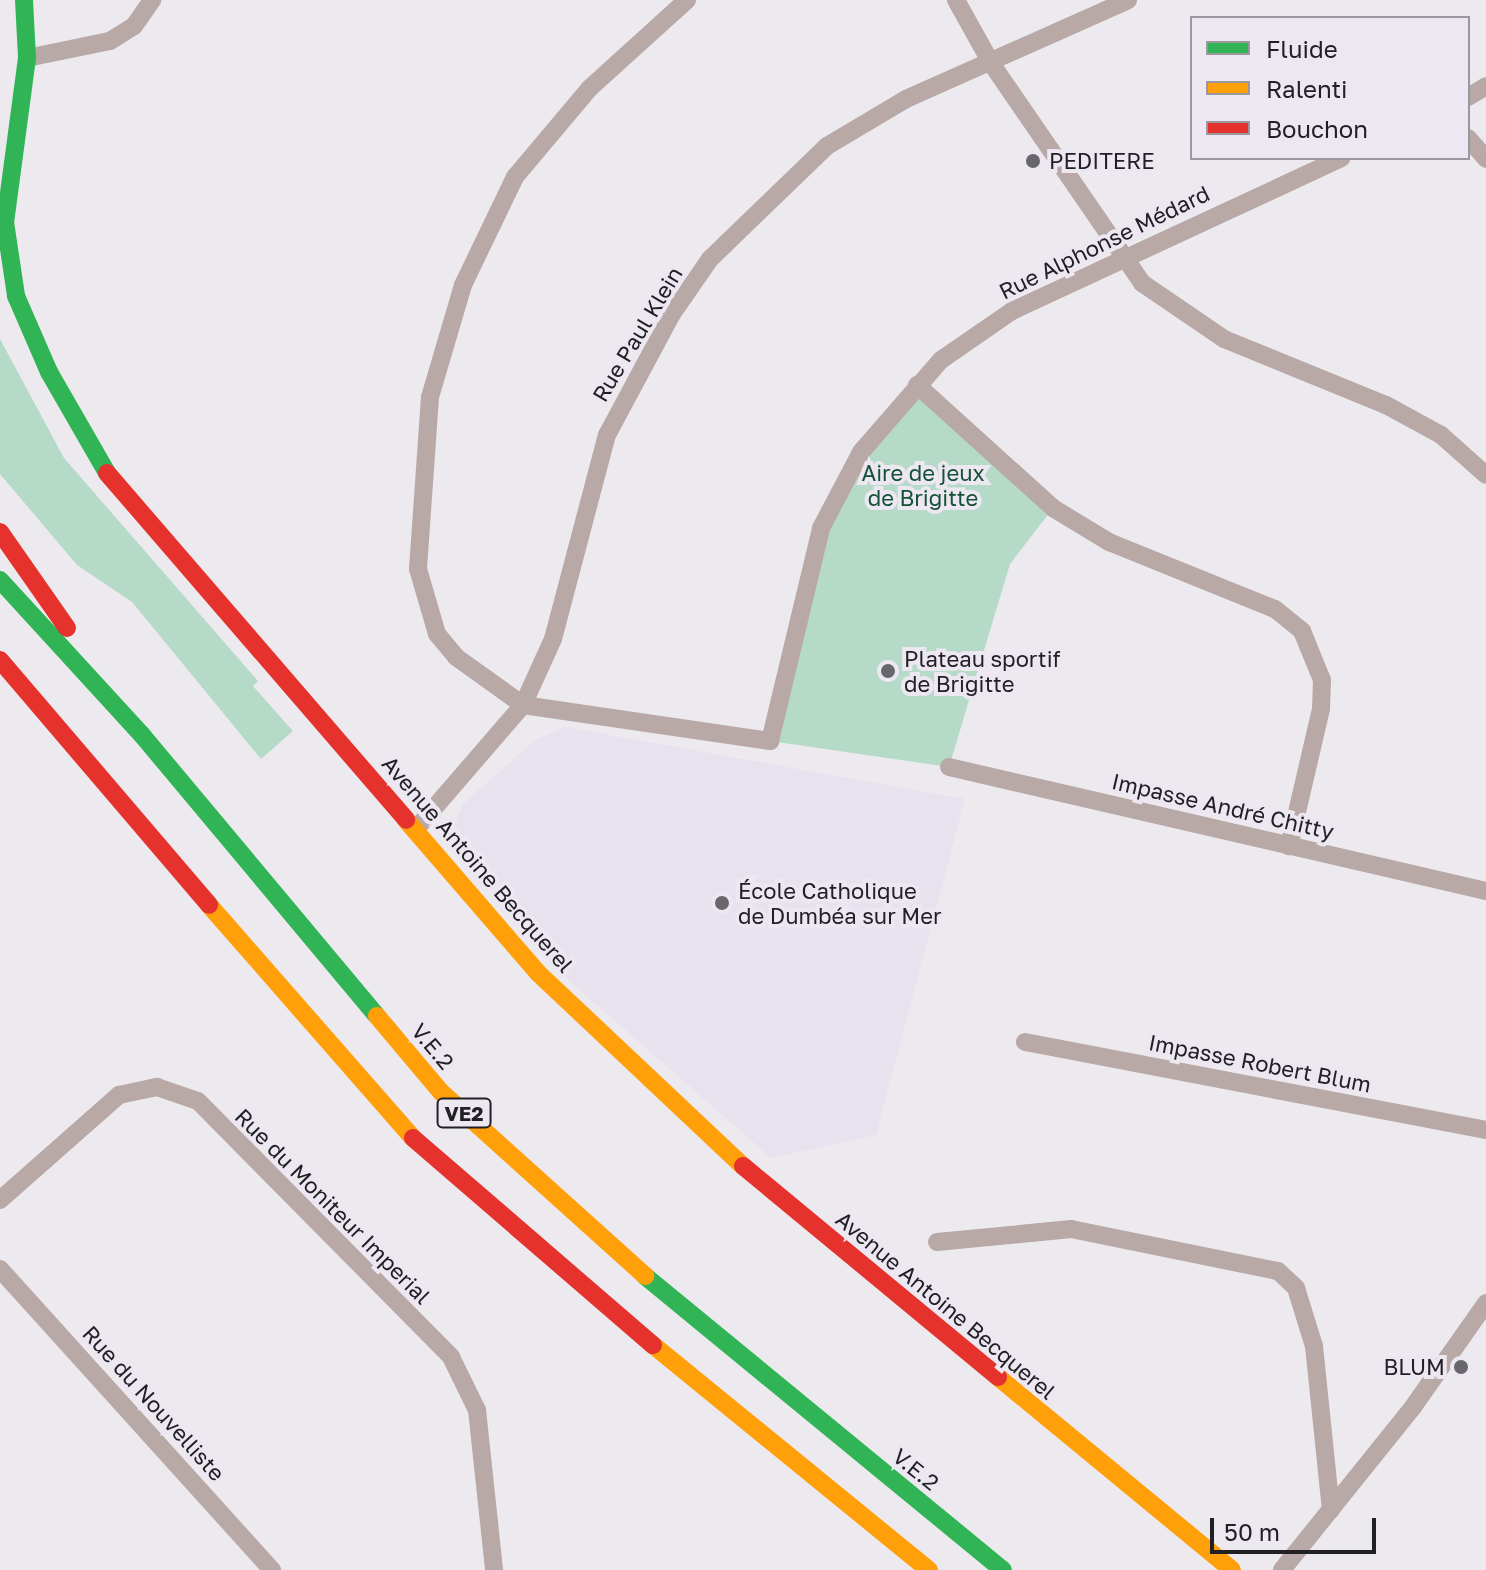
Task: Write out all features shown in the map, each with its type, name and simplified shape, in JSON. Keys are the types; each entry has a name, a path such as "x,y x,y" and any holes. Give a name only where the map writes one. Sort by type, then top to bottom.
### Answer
{"main road":[{"name":"Avenue Antoine Becquerel","path":"24,0 27,58 5,222 16,296 49,372 100,465 538,973 756,1178 1232,1570"},
{"path":"0,532 142,735"},
{"name":"V.E.2","path":"0,580 142,735 441,1092 693,1320 1003,1570"},
{"name":"VE2","path":"0,660 134,812 258,966 391,1119 589,1293 929,1570"},
{"path":"0,690 134,812"}],"street":[{"path":"27,58 110,41 134,26 152,0"},
{"path":"523,705 456,657 437,634 418,569 430,397 463,285 515,177 589,89 687,0"},
{"path":"956,0 991,63 1120,258 1142,283 1224,339 1386,405 1441,435 1486,475"},
{"name":"Rue Paul Klein","path":"415,830 523,705 553,639 607,435 672,314 710,259 827,146 906,99 1128,0"},
{"path":"1470,140 1486,159"},
{"name":"Rue Alphonse Médard","path":"523,705 770,741 821,528 861,452 941,360 1012,311 1120,258 1337,160"},
{"path":"917,385 1053,508 1109,542 1275,609 1302,631 1322,680 1321,709 1289,846"},
{"name":"Impasse André Chitty","path":"949,767 1486,891"},
{"name":"Impasse Robert Blum","path":"1025,1042 1486,1130"},
{"name":"Rue du Moniteur Imperial","path":"0,1200 119,1095 157,1087 198,1101 451,1357 477,1410 494,1570"},
{"path":"937,1242 1071,1229 1278,1271 1296,1288 1314,1346 1331,1510"},
{"name":"Rue du Nouvelliste","path":"0,1269 272,1570"},
{"path":"1282,1570 1464,1341 1486,1303"}],"shaded area":[{"name":"École Catholique de Dumbéa sur Mer","path":"565,727 965,799 876,1135 771,1158 564,976 451,830 463,804 535,740"}],"green space":[{"path":"0,339 64,458 258,681 253,686 293,731 261,759 132,602 77,565 0,474"},
{"name":"Aire de jeux de Brigitte","path":"917,385 1053,508 1010,564 949,767 770,741 842,484"}],"traffic: fast":[{"path":"24,0 27,58 5,222 16,296 49,372 107,473"},
{"path":"0,580 142,735 377,1016"},
{"path":"645,1276 1003,1570"}],"traffic: slow":[{"path":"406,820 538,973 743,1166"},
{"path":"209,905 413,1138"},
{"path":"377,1016 441,1092 645,1276"},
{"path":"653,1345 929,1570"},
{"path":"998,1377 1232,1570"}],"traffic: jam":[{"path":"107,473 406,820"},
{"path":"0,532 67,628"},
{"path":"0,660 209,905"},
{"path":"413,1138 653,1345"},
{"path":"743,1166 998,1377"}],"place":[{"name":"PEDITERE","path":"1033,161"},
{"name":"Plateau sportif de Brigitte","path":"888,671"},
{"name":"École Catholique de Dumbéa sur Mer","path":"722,903"},
{"name":"BLUM","path":"1461,1367"}]}
